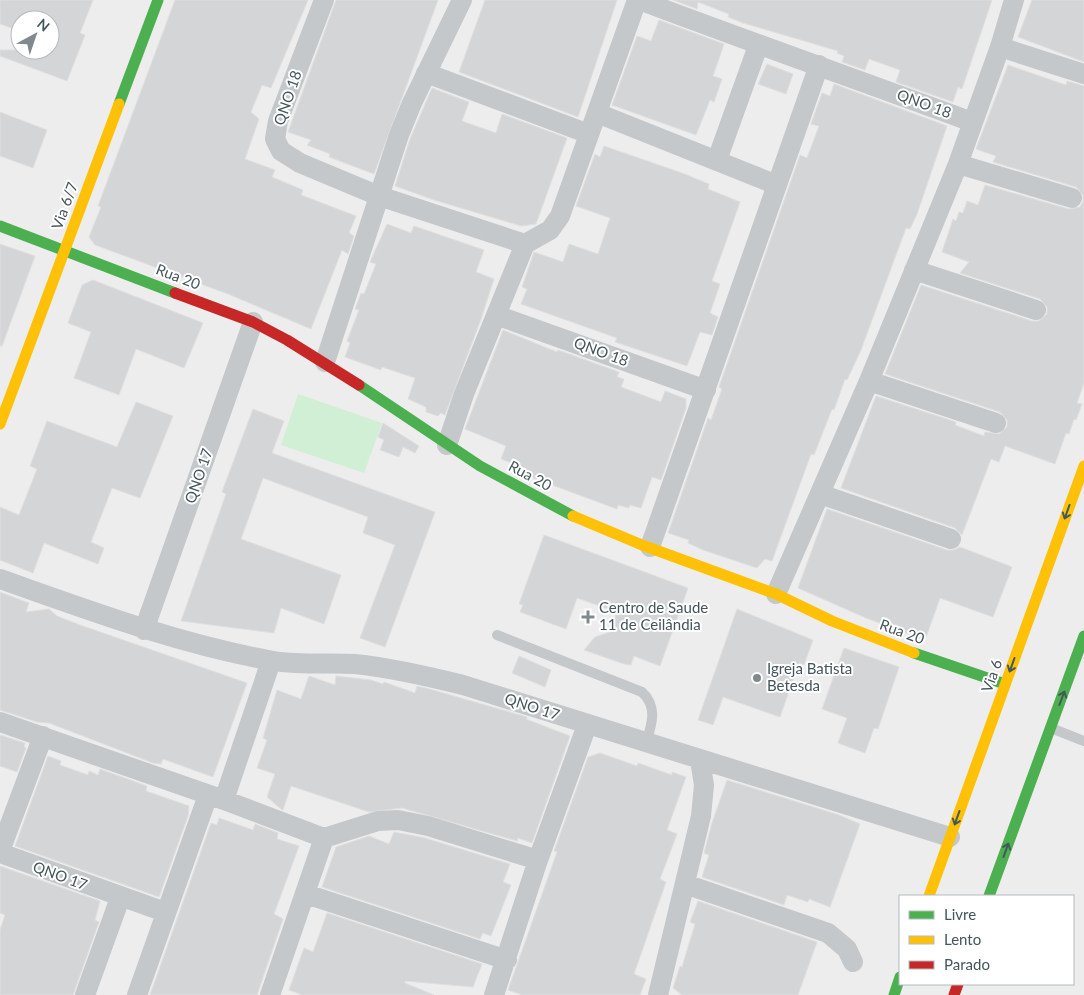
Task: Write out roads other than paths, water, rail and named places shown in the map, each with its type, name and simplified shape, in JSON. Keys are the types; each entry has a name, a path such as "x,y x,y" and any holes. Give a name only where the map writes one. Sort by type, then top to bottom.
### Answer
{"street":[{"name":"Via 6/7","path":"0,424 158,0"},
{"name":"QNO 18","path":"324,0 278,121 275,139 281,151 300,164 379,196 525,244 550,230 560,216 638,0 758,46 819,65 972,122"},
{"path":"325,362 399,135 426,73 462,0"},
{"path":"776,594 869,381 958,164 1000,47 1014,0"},
{"path":"717,160 758,46"},
{"path":"1000,47 1084,74"},
{"path":"650,547 819,65"},
{"path":"426,73 589,134"},
{"path":"596,114 777,185"},
{"path":"958,164 1072,198"},
{"name":"Rua 20","path":"0,226 65,249 253,322 325,362 447,445 514,486 571,515 776,594 806,611 856,631 1005,684"},
{"path":"447,445 525,244"},
{"path":"914,270 1036,310"},
{"name":"QNO 18","path":"496,315 706,390"},
{"name":"QNO 17","path":"144,630 253,322"},
{"path":"869,381 996,423"},
{"name":"Via 6","path":"929,895 1084,466"},
{"path":"820,494 951,539"},
{"name":"QNO 17","path":"0,579 144,630 271,661 355,664 412,672 463,685 950,837"},
{"path":"989,895 1084,636"},
{"path":"137,995 165,912 216,798 271,661"},
{"path":"0,722 324,838 378,821 398,820 428,826 538,860"},
{"path":"494,995 508,960 538,860 587,725"},
{"name":"QNO 17","path":"43,736 0,852 120,898 165,912"},
{"path":"658,995 701,816 704,785 700,760"},
{"path":"270,995 324,838"},
{"path":"685,884 828,933 847,949 853,962"},
{"path":"306,894 508,960"},
{"path":"85,995 120,898"},
{"path":"894,995 899,980"}],"lane":[{"path":"497,635 642,692 648,698 653,711 653,721 646,743"},
{"path":"1050,728 1084,741"}],"place":[{"name":"Centro de Saude 11 de Ceilândia","path":"588,617"},
{"name":"Igreja Batista Betesda","path":"757,678"}]}
